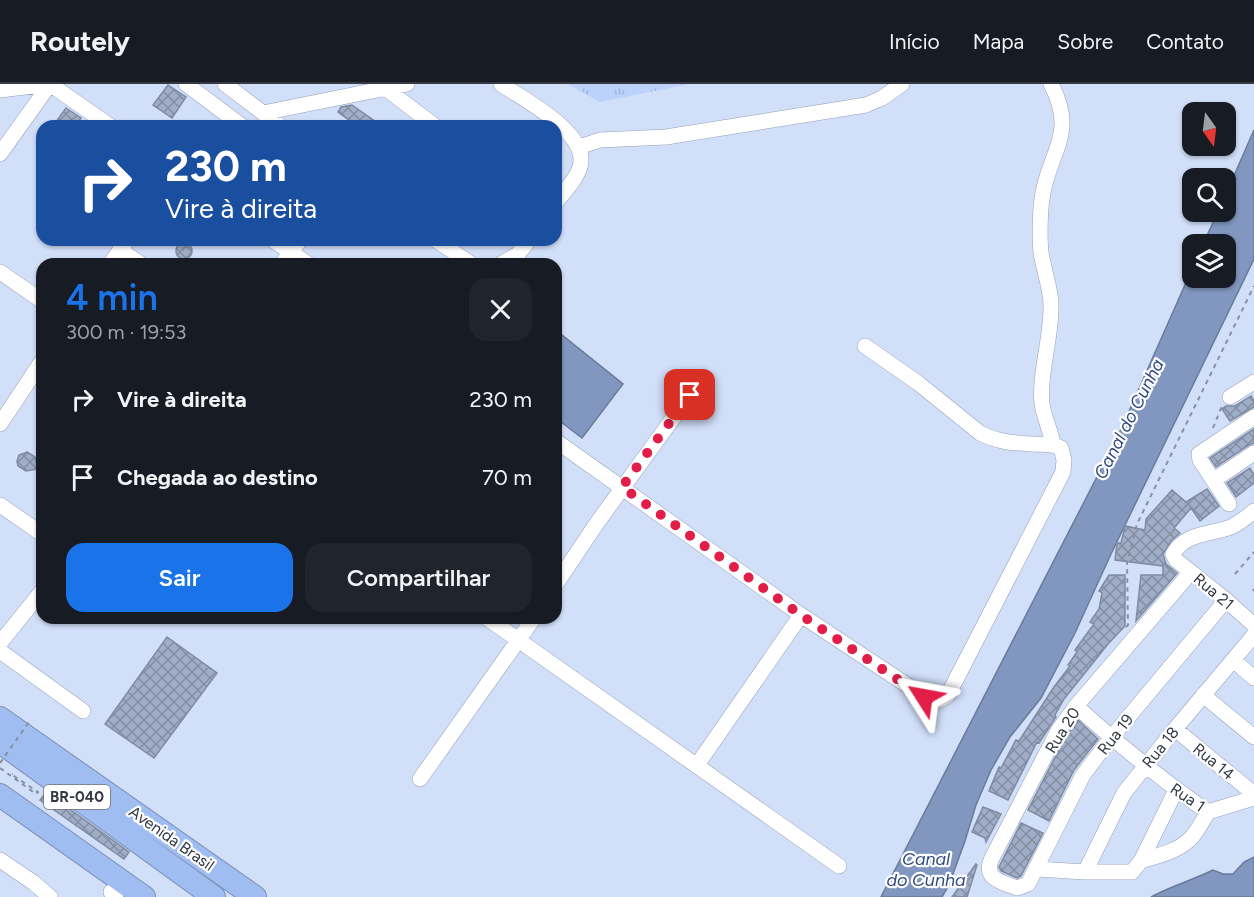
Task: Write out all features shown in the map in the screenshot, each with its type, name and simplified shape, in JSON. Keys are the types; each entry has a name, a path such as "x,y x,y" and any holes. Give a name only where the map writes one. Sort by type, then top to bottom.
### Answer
{"highway":[{"name":"Avenida Brasil","path":"0,718 255,897"},
{"name":"Avenida Brasil","path":"0,742 214,897"},
{"name":"BR-040","path":"0,795 144,897"},
{"path":"0,814 115,896"},
{"path":"154,853 239,897"}],"street":[{"path":"0,90 50,84 101,120"},
{"path":"0,154 50,84"},
{"path":"186,84 234,120"},
{"path":"225,84 272,120"},
{"path":"263,113 407,84"},
{"path":"501,84 553,120"},
{"path":"579,147 600,140 666,137 866,105 882,98 902,84"},
{"path":"1052,84 1059,99 1062,117 1061,141 1047,177 1042,199 1041,256 1051,301 1042,406 1053,444"},
{"path":"385,88 427,120"},
{"path":"562,127 579,147 580,166 576,176 562,194"},
{"path":"125,246 136,258"},
{"path":"445,246 462,258"},
{"path":"511,258 524,246"},
{"path":"0,272 36,297"},
{"path":"562,445 801,615 924,697 934,701 941,700 948,695 1063,472 1062,453 1060,448 1053,444 991,439 865,346"},
{"path":"0,424 36,370"},
{"path":"562,575 622,487 703,377"},
{"path":"1230,397 1253,385"},
{"path":"1229,504 1200,460 1200,454 1254,417"},
{"path":"1214,480 1254,453"},
{"path":"0,505 36,530"},
{"name":"Rua 21","path":"1254,511 1234,526 1193,536 1184,541 1173,554 1173,557 1254,625"},
{"name":"Rua 20","path":"1028,884 1017,888 1000,881 991,876 988,866 1058,732 1076,706 1191,572"},
{"path":"0,643 36,598"},
{"name":"Rua 19","path":"1028,884 1083,775 1226,600"},
{"path":"697,765 801,615"},
{"path":"496,624 839,866"},
{"path":"420,779 530,624"},
{"name":"Rua 18","path":"1085,872 1124,793 1254,635"},
{"path":"0,651 83,711"},
{"path":"1233,660 1254,678"},
{"path":"1203,695 1254,737"},
{"name":"Rua 1","path":"1076,706 1111,738 1176,790 1208,812 1254,796"},
{"name":"Rua 14","path":"1175,729 1254,796"},
{"path":"1037,869 1129,873 1135,870 1176,790"},
{"path":"1141,861 1174,850 1191,839 1208,812"},
{"path":"0,861 34,883 50,897"}],"path":[{"path":"1121,633 1128,625 1127,563 1137,524 1254,286"},
{"path":"1204,450 1220,408 1230,397"},
{"path":"1235,574 1254,552"},
{"path":"0,763 29,722"},
{"path":"0,769 36,794 38,792 11,774 40,793"}],"green space":[{"path":"568,84 689,84 600,102"}],"water":[{"name":"Canal do Cunha","path":"1254,130 1254,259 1075,633 1041,698 1010,737 991,770 976,805 949,885 942,897 881,897 1118,436 1184,288 1236,288 1236,234 1208,234 1213,222 1236,222 1236,171"},
{"path":"562,335 623,384 582,438 562,423"},
{"path":"1254,857 1254,897 1151,897 1213,870 1223,874 1233,874 1244,862"}],"building":[{"path":"168,85 186,97 172,118 153,105"},
{"path":"352,105 373,120 349,120 338,112 341,107"},
{"path":"66,108 81,118 80,120 57,120"},
{"path":"177,246 191,246 192,254 188,258 180,258 176,254"},
{"path":"1251,396 1254,407 1230,421 1222,409 1226,406 1235,406"},
{"path":"1254,429 1254,443 1216,467 1210,458"},
{"path":"27,452 35,457 36,469 26,471 18,466 19,455"},
{"path":"1250,468 1254,475 1254,483 1236,497 1227,483"},
{"path":"1207,489 1219,506 1200,521 1191,508 1174,528 1180,533 1171,541 1163,554 1166,564 1177,573 1136,621 1141,575 1163,575 1163,566 1115,560 1117,543 1121,543 1125,526 1145,530 1146,519 1172,490 1186,502"},
{"path":"1109,575 1125,575 1125,626 1064,699 1056,717 1039,743 1037,742 1008,800 989,791 999,767 1001,768 1016,740 1019,741 1070,666 1068,665 1077,652 1075,650 1094,624 1090,622 1099,609 1102,593 1099,591"},
{"path":"167,637 217,673 154,758 105,724"},
{"path":"1078,720 1098,739 1074,770 1049,821 1028,810 1066,736"},
{"path":"46,792 129,852 124,859 40,800"},
{"path":"983,807 1001,814 986,842 985,838 972,832"},
{"path":"1021,823 1043,833 1021,876 1017,878 1001,871 999,867"},
{"path":"976,864 967,897 952,897"}],"route":[{"path":"690,395 622,487 801,615 924,697"}]}
